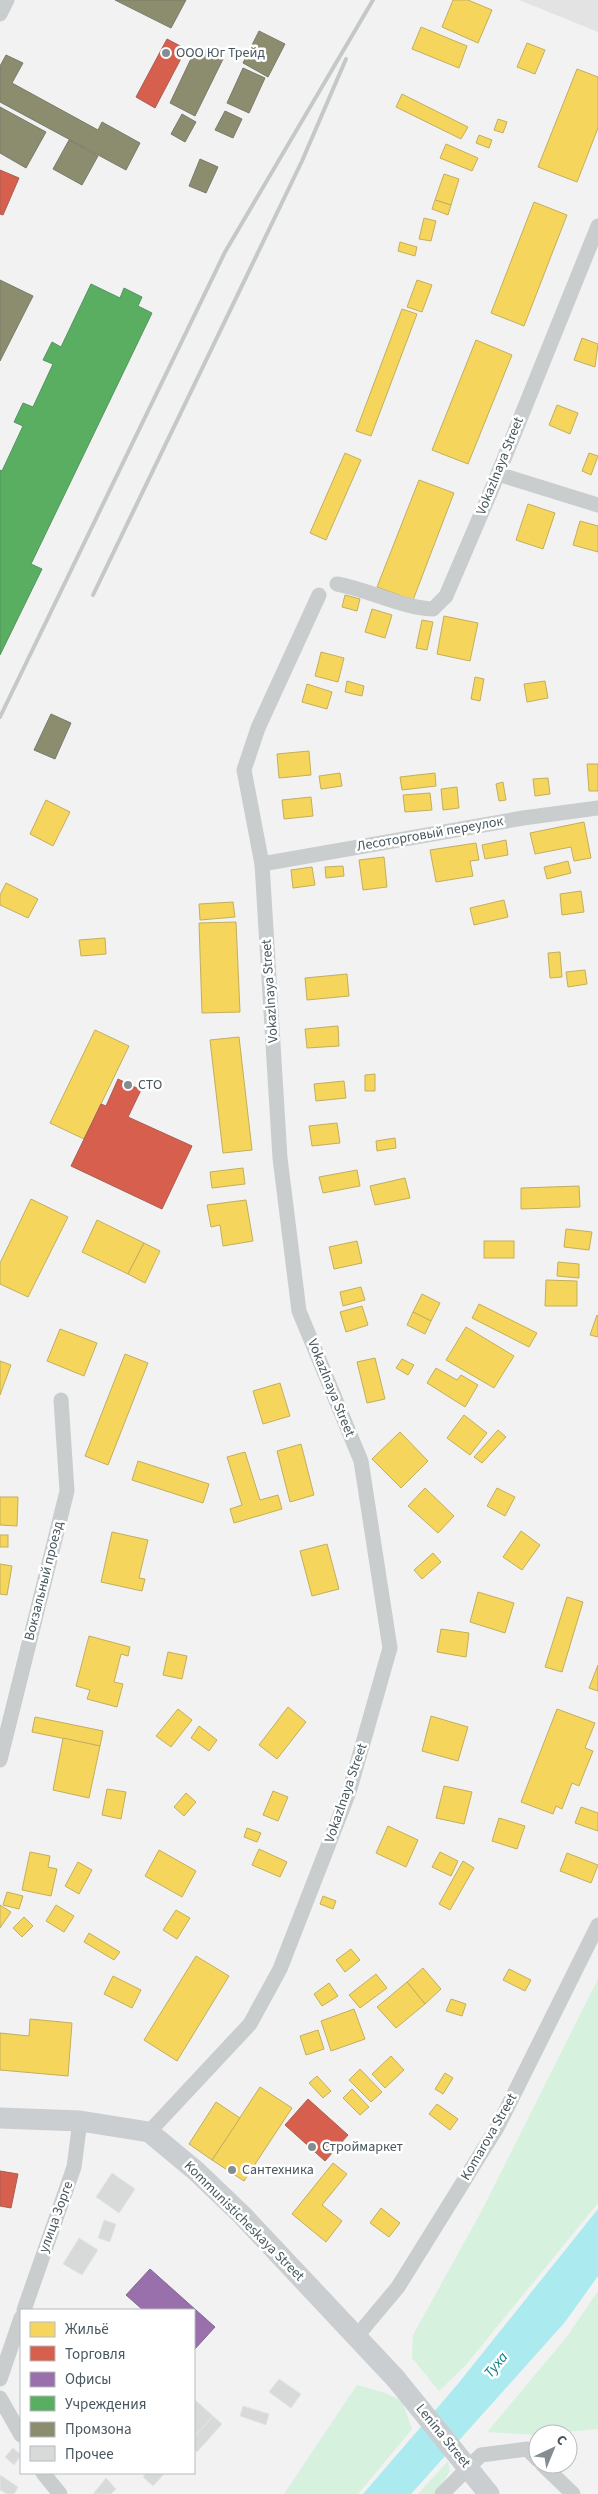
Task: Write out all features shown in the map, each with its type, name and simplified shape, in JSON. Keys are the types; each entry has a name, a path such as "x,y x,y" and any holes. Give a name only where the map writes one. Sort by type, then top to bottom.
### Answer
{"main road":[{"path":"0,2118 80,2121 149,2132"},
{"name":"Kommunisticheskaya Street","path":"149,2132 196,2171 357,2336 396,2379"},
{"name":"Lenina Street","path":"396,2379 489,2494"}],"street":[{"path":"0,14 7,0"},
{"name":"Vokazlnaya Street","path":"337,584 358,588 413,608 433,609 446,596 498,474 598,226"},
{"path":"498,474 598,505"},
{"name":"Vokazlnaya Street","path":"149,2132 250,2024 280,1969 349,1792 390,1648 361,1461 299,1311 280,1158 262,864 244,770 258,728 319,595"},
{"name":"Лесоторговый переулок","path":"262,864 523,818 598,808"},
{"name":"Вокзальный проезд","path":"0,1760 67,1491 61,1400"},
{"name":"Komarova Street","path":"357,2336 398,2287 498,2126 598,1924"},
{"name":"улица Зорге","path":"24,2309 74,2167 80,2121"},
{"path":"0,2379 20,2321"},
{"path":"0,2398 20,2433"},
{"path":"442,2494 481,2455 528,2450"},
{"path":"44,2474 60,2494"},
{"path":"552,2474 573,2494"}],"shaded area":[{"path":"519,0 598,0 598,32"}],"green space":[{"path":"598,1979 598,2203 465,2366 439,2391 412,2358 413,2335 481,2212"},
{"path":"598,2291 598,2429 578,2431 578,2424 528,2424 528,2435 487,2432 566,2338"},
{"path":"357,2385 385,2393 402,2401 412,2429 358,2494 284,2494"},
{"path":"448,2461 450,2471 435,2494 418,2494"}],"water":[{"name":"Туха","path":"598,2209 598,2276 565,2322 411,2494 363,2494 457,2385"}],"building: Жильё":[{"path":"453,0 468,0 492,10 478,43 442,27"},
{"path":"421,27 467,46 459,68 412,49"},
{"path":"527,43 545,50 535,74 517,67"},
{"path":"577,69 598,77 598,128 577,182 538,167"},
{"path":"402,94 468,127 461,139 396,107"},
{"path":"498,119 507,122 503,133 494,130"},
{"path":"479,135 492,140 489,148 476,143"},
{"path":"446,144 478,158 472,171 440,158"},
{"path":"444,174 459,179 451,205 435,200"},
{"path":"435,200 451,205 448,215 432,209"},
{"path":"534,202 567,215 524,326 491,313"},
{"path":"424,218 436,221 431,241 419,239"},
{"path":"400,242 417,247 415,256 398,251"},
{"path":"417,280 432,285 422,312 407,307"},
{"path":"402,309 417,314 371,436 356,431"},
{"path":"582,338 598,344 595,367 574,360"},
{"path":"476,340 512,355 468,464 432,450"},
{"path":"557,405 578,413 570,434 549,425"},
{"path":"345,453 361,460 326,540 310,533"},
{"path":"589,453 598,456 591,475 582,471"},
{"path":"419,480 454,493 413,600 377,587"},
{"path":"528,504 555,513 543,549 516,540"},
{"path":"580,521 598,526 598,552 573,545"},
{"path":"345,595 360,599 357,611 342,607"},
{"path":"372,609 392,615 385,638 365,632"},
{"path":"444,616 478,623 470,661 437,654"},
{"path":"422,620 433,622 427,650 416,648"},
{"path":"321,652 344,658 338,682 315,676"},
{"path":"475,677 484,679 480,701 471,699"},
{"path":"347,681 364,686 362,696 345,692"},
{"path":"545,681 548,698 527,702 524,684"},
{"path":"307,684 332,692 327,709 302,702"},
{"path":"309,751 311,775 279,778 277,754"},
{"path":"587,764 598,764 598,791 589,791"},
{"path":"340,773 342,786 321,789 319,776"},
{"path":"435,773 436,786 402,790 400,777"},
{"path":"548,778 550,794 535,796 533,779"},
{"path":"503,782 506,800 499,801 496,784"},
{"path":"457,787 459,808 443,810 441,789"},
{"path":"430,793 432,810 405,812 403,795"},
{"path":"311,797 313,816 284,819 282,800"},
{"path":"46,800 70,812 53,846 30,834"},
{"path":"584,822 591,858 574,861 571,847 535,854 530,833"},
{"path":"506,840 508,855 485,859 482,845"},
{"path":"476,843 479,860 470,861 473,876 436,882 430,850"},
{"path":"384,857 387,887 363,890 359,860"},
{"path":"568,861 571,873 547,879 544,867"},
{"path":"343,866 344,876 326,878 325,867"},
{"path":"312,867 315,885 293,888 291,870"},
{"path":"6,883 38,899 28,918 0,905 0,895"},
{"path":"581,891 584,912 562,915 560,894"},
{"path":"504,900 508,917 474,925 470,908"},
{"path":"233,902 235,917 200,920 199,904"},
{"path":"236,922 240,1012 202,1013 199,923"},
{"path":"105,938 106,954 81,956 79,940"},
{"path":"560,952 562,977 550,978 548,953"},
{"path":"585,970 587,984 568,987 566,972"},
{"path":"347,974 349,996 307,1000 305,978"},
{"path":"338,1026 339,1046 307,1048 305,1029"},
{"path":"95,1030 129,1046 84,1139 50,1123"},
{"path":"239,1037 252,1150 223,1153 210,1040"},
{"path":"375,1074 375,1091 365,1091 365,1075"},
{"path":"344,1081 346,1098 316,1101 314,1084"},
{"path":"337,1123 340,1143 312,1146 309,1126"},
{"path":"395,1138 396,1148 377,1151 376,1141"},
{"path":"243,1168 245,1184 212,1188 210,1172"},
{"path":"357,1170 360,1186 323,1193 319,1177"},
{"path":"405,1178 410,1198 375,1205 370,1186"},
{"path":"579,1186 580,1207 521,1209 521,1188"},
{"path":"31,1199 68,1217 28,1297 0,1284 0,1263"},
{"path":"246,1200 253,1241 223,1246 220,1225 211,1227 207,1205"},
{"path":"97,1220 144,1243 128,1274 82,1252"},
{"path":"566,1229 592,1232 589,1250 564,1247"},
{"path":"357,1241 362,1263 334,1269 329,1247"},
{"path":"484,1241 514,1241 514,1258 484,1258"},
{"path":"144,1243 160,1251 145,1283 128,1274"},
{"path":"558,1262 579,1264 579,1278 557,1276"},
{"path":"546,1280 577,1281 577,1306 545,1306"},
{"path":"361,1287 365,1300 343,1306 340,1292"},
{"path":"422,1294 440,1303 431,1321 413,1312"},
{"path":"479,1304 537,1333 529,1347 472,1318"},
{"path":"362,1306 368,1325 346,1332 340,1312"},
{"path":"413,1312 431,1321 425,1334 407,1325"},
{"path":"598,1316 598,1337 590,1335"},
{"path":"466,1327 514,1356 494,1388 446,1360"},
{"path":"60,1329 97,1343 84,1376 47,1361"},
{"path":"125,1354 148,1363 108,1465 85,1456"},
{"path":"375,1358 385,1399 367,1403 357,1362"},
{"path":"402,1359 414,1365 408,1375 396,1368"},
{"path":"0,1361 11,1365 0,1395"},
{"path":"436,1368 457,1380 461,1375 478,1385 465,1407 427,1383"},
{"path":"280,1383 290,1416 263,1424 253,1391"},
{"path":"464,1415 487,1433 470,1455 447,1438"},
{"path":"498,1430 506,1437 482,1463 474,1457"},
{"path":"400,1432 428,1461 401,1488 372,1459"},
{"path":"301,1444 314,1495 290,1502 277,1451"},
{"path":"245,1452 260,1500 278,1495 282,1509 234,1523 230,1509 242,1505 227,1457"},
{"path":"138,1461 209,1484 203,1503 132,1480"},
{"path":"425,1488 454,1516 438,1533 408,1506"},
{"path":"497,1488 515,1497 505,1516 487,1506"},
{"path":"0,1497 18,1497 17,1526 0,1525"},
{"path":"521,1531 540,1545 522,1570 503,1557"},
{"path":"112,1532 148,1540 139,1578 145,1579 142,1591 101,1582"},
{"path":"0,1535 8,1535 8,1547 0,1547"},
{"path":"327,1544 339,1589 312,1596 300,1551"},
{"path":"433,1553 441,1562 422,1579 414,1570"},
{"path":"0,1564 12,1566 7,1595 0,1594"},
{"path":"478,1592 514,1603 505,1633 470,1622"},
{"path":"567,1597 583,1602 562,1672 545,1667"},
{"path":"441,1629 469,1633 466,1657 437,1652"},
{"path":"89,1636 130,1647 128,1656 121,1654 114,1682 123,1684 117,1707 87,1699 90,1690 76,1686"},
{"path":"168,1652 187,1656 182,1679 163,1675"},
{"path":"598,1665 598,1691 589,1688"},
{"path":"288,1707 306,1722 277,1759 259,1745"},
{"path":"178,1709 192,1720 171,1747 156,1736"},
{"path":"557,1709 595,1723 585,1748 593,1751 579,1786 572,1783 562,1809 556,1806 553,1814 521,1802"},
{"path":"431,1716 468,1727 458,1761 422,1751"},
{"path":"35,1717 103,1731 100,1746 32,1732"},
{"path":"199,1726 217,1740 209,1751 191,1738"},
{"path":"63,1738 100,1746 89,1798 53,1790"},
{"path":"444,1786 472,1792 464,1824 436,1818"},
{"path":"107,1789 126,1792 121,1819 102,1815"},
{"path":"273,1791 288,1797 278,1821 263,1815"},
{"path":"186,1793 196,1802 184,1816 174,1807"},
{"path":"581,1807 598,1813 598,1831 575,1823"},
{"path":"499,1818 525,1826 517,1849 492,1841"},
{"path":"388,1826 418,1840 406,1867 376,1853"},
{"path":"247,1828 261,1833 257,1842 244,1837"},
{"path":"259,1849 287,1862 280,1877 252,1865"},
{"path":"159,1850 196,1871 182,1897 145,1876"},
{"path":"30,1852 50,1856 48,1867 57,1869 51,1896 22,1890"},
{"path":"440,1852 458,1861 451,1876 432,1867"},
{"path":"567,1853 598,1865 591,1883 560,1871"},
{"path":"463,1861 474,1868 450,1910 439,1904"},
{"path":"78,1862 92,1870 79,1894 65,1886"},
{"path":"7,1892 23,1896 19,1909 3,1905"},
{"path":"323,1896 336,1901 333,1909 320,1904"},
{"path":"0,1905 11,1912 0,1928"},
{"path":"56,1905 74,1916 64,1932 46,1921"},
{"path":"176,1910 190,1918 177,1939 163,1930"},
{"path":"24,1917 33,1926 22,1937 13,1928"},
{"path":"89,1933 120,1952 114,1960 84,1942"},
{"path":"351,1949 360,1960 345,1972 336,1960"},
{"path":"196,1956 229,1976 177,2061 144,2040"},
{"path":"423,1968 441,1989 425,2004 407,1982"},
{"path":"509,1969 531,1980 525,1991 503,1980"},
{"path":"376,1974 387,1988 360,2008 349,1995"},
{"path":"113,1976 141,1990 132,2008 104,1994"},
{"path":"407,1982 425,2004 396,2028 377,2007"},
{"path":"329,1983 338,1996 322,2006 314,1994"},
{"path":"451,1999 466,2004 462,2016 446,2011"},
{"path":"354,2009 365,2039 331,2051 321,2021"},
{"path":"30,2019 72,2023 68,2076 0,2070 0,2033 29,2036"},
{"path":"318,2030 324,2049 306,2055 300,2036"},
{"path":"391,2056 404,2070 385,2088 372,2074"},
{"path":"360,2069 382,2092 371,2102 349,2080"},
{"path":"445,2073 453,2078 443,2094 435,2089"},
{"path":"317,2076 331,2091 323,2098 309,2083"},
{"path":"260,2087 292,2108 244,2181 212,2160"},
{"path":"352,2089 369,2107 360,2115 343,2098"},
{"path":"216,2102 240,2118 212,2160 189,2144"},
{"path":"437,2104 458,2119 450,2130 429,2114"},
{"path":"333,2163 347,2174 322,2205 342,2221 326,2242 292,2214"},
{"path":"381,2208 400,2223 389,2237 370,2223"}],"building: Торговля":[{"path":"167,39 186,49 155,108 136,97"},
{"path":"0,170 19,178 3,215 0,214"},
{"path":"118,1079 141,1090 128,1117 192,1146 162,1209 71,1166 101,1104 106,1106"},
{"path":"308,2099 348,2135 325,2161 285,2125"},
{"path":"0,2171 18,2174 11,2208 0,2206"}],"building: Офисы":[{"path":"150,2269 195,2309 142,2309 126,2295"},
{"path":"195,2309 215,2327 195,2349"}],"building: Учреждения":[{"path":"91,284 120,298 124,288 142,297 138,306 152,313 31,564 42,569 0,655 0,470 2,471 23,426 14,422 23,403 33,407 53,364 43,360 52,342 61,347"}],"building: Промзона":[{"path":"115,0 186,0 171,28"},
{"path":"259,31 285,44 268,77 243,63"},
{"path":"197,46 223,59 195,116 170,103"},
{"path":"6,55 23,63 12,83 98,130 102,122 140,143 126,170 0,102 0,66"},
{"path":"243,68 265,78 249,113 227,103"},
{"path":"0,107 46,132 26,168 0,153"},
{"path":"225,111 242,119 233,138 215,130"},
{"path":"182,114 196,122 185,142 171,134"},
{"path":"69,140 98,156 82,185 53,169"},
{"path":"200,159 218,167 206,193 189,186"},
{"path":"0,280 33,296 0,361"},
{"path":"51,714 71,723 55,759 34,750"}],"building: Прочее":[{"path":"112,2173 135,2189 119,2213 96,2197"},
{"path":"104,2220 116,2224 110,2242 98,2238"},
{"path":"79,2238 98,2250 82,2275 63,2264"},
{"path":"279,2379 301,2394 291,2408 269,2392"},
{"path":"195,2400 213,2416 195,2436"},
{"path":"243,2406 269,2414 266,2425 240,2416"},
{"path":"213,2416 222,2424 197,2452 195,2450 195,2436"},
{"path":"13,2448 20,2454 14,2465 5,2457"},
{"path":"145,2474 164,2474 153,2486 143,2477"},
{"path":"0,2475 18,2487 14,2494 7,2494 0,2490"},
{"path":"106,2478 116,2489 111,2494 93,2494"}],"railway":[{"path":"0,717 225,252 373,0"},
{"path":"93,595 302,161 346,59"}],"place":[{"name":"ООО Юг Трейд","path":"166,53"},
{"name":"СТО","path":"128,1085"},
{"name":"Строймаркет","path":"312,2147"},
{"name":"Сантехника","path":"232,2170"}]}
